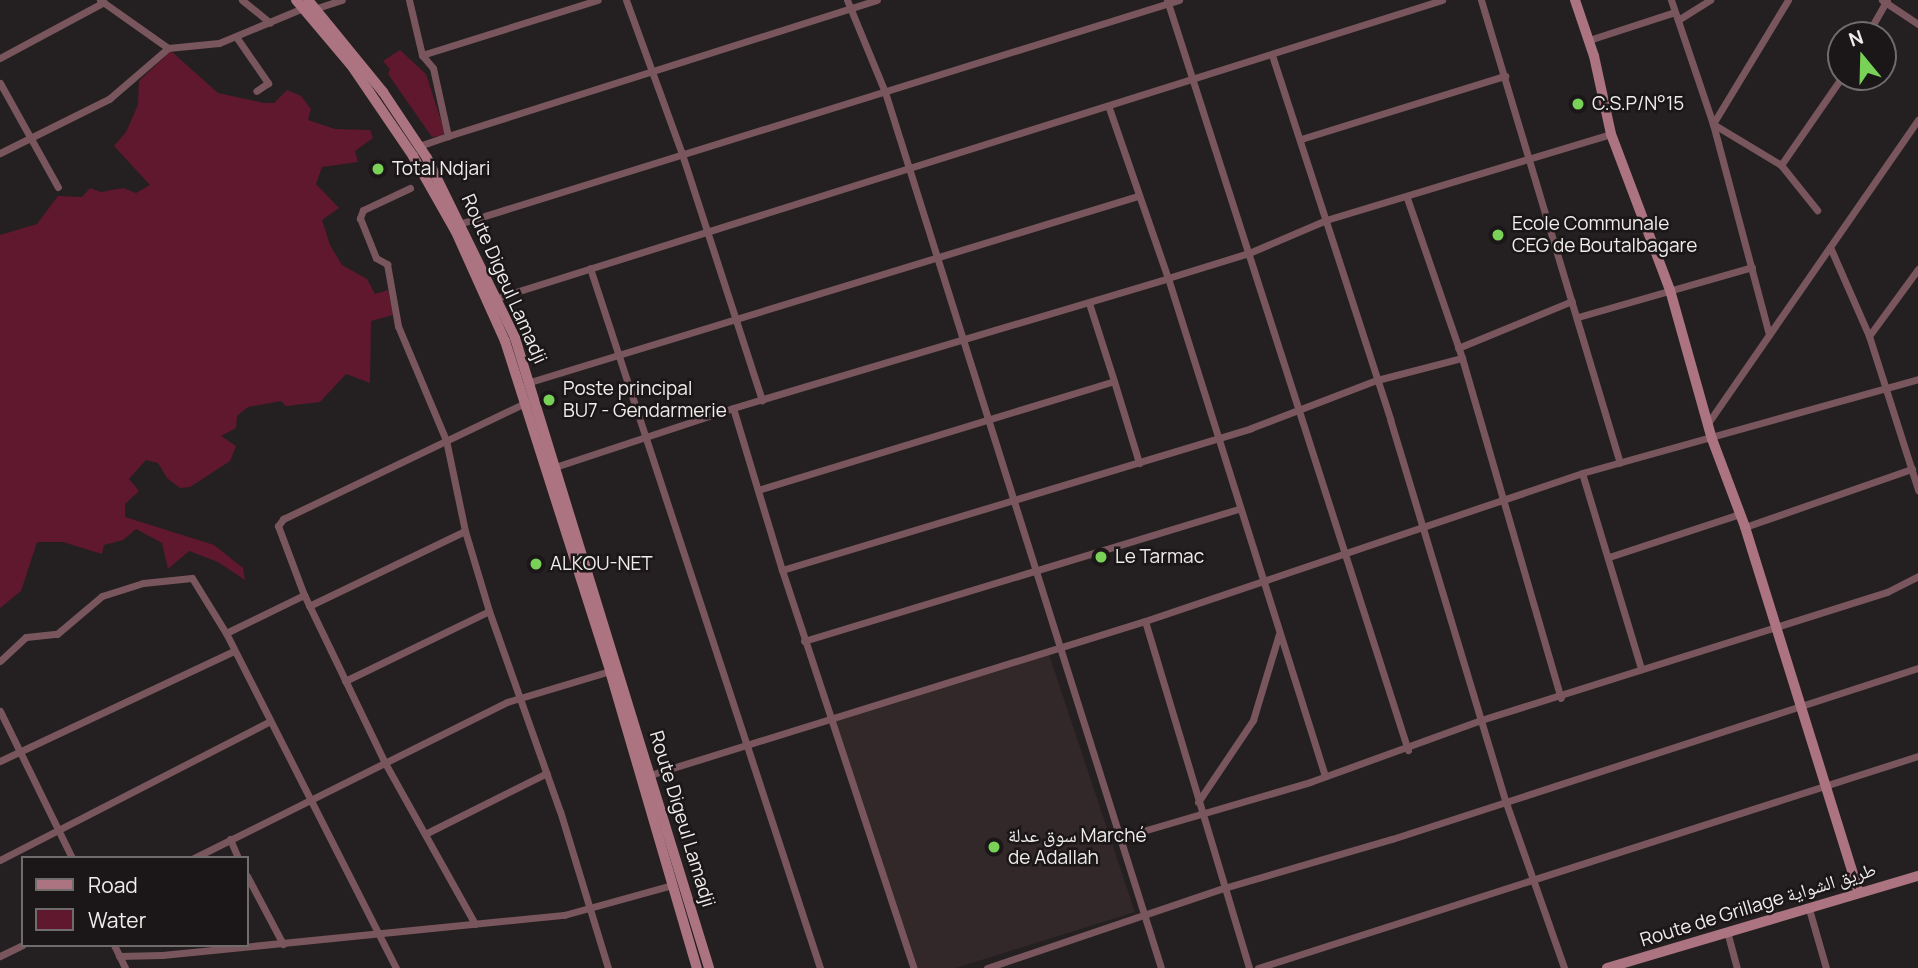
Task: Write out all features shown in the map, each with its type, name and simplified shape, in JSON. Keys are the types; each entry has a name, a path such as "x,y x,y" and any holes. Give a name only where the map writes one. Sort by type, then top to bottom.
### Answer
{"main road":[{"path":"1575,0 1589,40 1611,134 1670,290 1712,439 1745,527 1798,708 1859,893"},
{"name":"Route Digeul Lamadji","path":"302,3 317,8 419,146 462,223 498,298 530,382 552,468 709,968"},
{"path":"302,3 359,76 413,156 483,290 552,468 697,968"},
{"name":"Route de Grillage طريق الشواية","path":"1607,968 1918,876"}],"street":[{"path":"242,0 270,23"},
{"path":"317,8 342,0"},
{"path":"409,0 422,55 433,68 448,136"},
{"path":"422,55 598,0"},
{"path":"626,0 650,73 682,154 762,400"},
{"path":"419,146 650,73 849,4 877,0"},
{"path":"462,223 1178,0"},
{"path":"498,298 1109,108 1442,0"},
{"path":"1481,0 1620,463"},
{"path":"1671,0 1713,124 1769,335"},
{"path":"1589,40 1677,16 1710,0"},
{"path":"1713,124 1788,0"},
{"path":"0,58 102,1 169,48"},
{"path":"1874,21 1885,1 1918,24"},
{"path":"1168,2 1408,750"},
{"path":"0,153 109,99 169,48 237,38 270,23 302,3"},
{"path":"849,4 885,92 1160,968"},
{"path":"237,38 268,83 256,91"},
{"path":"1272,55 1423,527 1505,800 1564,968"},
{"path":"1301,139 1505,76"},
{"path":"0,83 58,187"},
{"path":"1781,165 1832,91"},
{"path":"1109,108 1168,278 1219,438 1238,509 1325,776"},
{"path":"1708,423 1918,120"},
{"path":"1713,124 1781,165 1816,210"},
{"path":"552,468 733,408 963,342 1249,253 1326,220 1531,161 1611,134"},
{"path":"410,188 363,210 360,218 376,258 387,264 398,326 446,440 465,531 489,611 547,773 592,908 608,968"},
{"path":"530,382 1138,196"},
{"path":"1407,198 1462,358 1561,698"},
{"path":"1830,247 1869,336 1883,390 1918,490"},
{"path":"1578,317 1752,267"},
{"path":"590,268 820,968"},
{"path":"1869,336 1918,269"},
{"path":"1458,348 1572,301"},
{"path":"1089,303 1139,463"},
{"path":"782,570 1013,502 1298,413 1377,380 1462,358"},
{"path":"650,775 1059,645 1146,621 1583,473 1712,439 1918,379"},
{"path":"758,490 1114,381"},
{"path":"475,924 385,763 309,606 278,535 283,519 527,402"},
{"path":"733,408 804,641 833,717 914,968"},
{"path":"1745,527 1912,469"},
{"path":"1583,473 1641,669"},
{"path":"804,641 1238,509"},
{"path":"1609,556 1740,514"},
{"path":"309,606 465,531"},
{"path":"1119,838 1408,750 1481,720 1561,698 1641,669 1887,592 1918,576"},
{"path":"0,661 26,637 57,634 102,596 152,581 192,579 226,633 396,968"},
{"path":"226,633 304,595"},
{"path":"345,681 489,611"},
{"path":"1146,621 1249,968"},
{"path":"1198,802 1253,720 1279,633"},
{"path":"0,761 234,651"},
{"path":"987,968 1224,887 1392,839 1505,800 1918,668"},
{"path":"198,856 521,696 610,671"},
{"path":"0,710 71,856"},
{"path":"0,860 269,722"},
{"path":"1258,968 1535,882 1918,756"},
{"path":"425,834 547,773"},
{"path":"230,839 237,856"},
{"path":"248,878 282,944"},
{"path":"248,947 475,924 592,908 671,885"},
{"path":"1808,909 1826,968"},
{"path":"1727,934 1737,968"},
{"path":"0,956 21,946"},
{"path":"115,947 125,968"},
{"path":"119,956 241,947"}],"shaded area":[{"name":"سوق عدلة Marché de Adallah","path":"1048,651 1135,912 956,968 913,968 834,722"}],"water":[{"path":"400,50 426,74 445,133 440,136 432,137 388,74 390,69 383,61"},
{"path":"171,51 218,93 274,103 287,90 301,96 311,109 308,120 335,129 370,130 373,138 355,151 358,162 322,167 316,184 339,208 322,220 330,245 342,265 367,279 375,294 388,290 393,315 371,321 370,383 346,374 320,402 286,406 281,401 248,407 237,416 236,428 221,436 236,446 230,461 190,487 180,488 167,478 158,463 146,460 129,479 139,491 125,504 125,517 214,545 243,568 245,580 218,562 189,551 168,569 162,543 136,529 123,540 104,545 102,554 63,542 37,542 21,591 0,608 0,235 37,224 58,196 82,197 90,188 101,192 123,188 136,193 150,185 114,146 126,132 138,105 139,81"}],"place":[{"name":"C.S.P/N°15","path":"1578,104"},
{"name":"Total Ndjari","path":"378,169"},
{"name":"Ecole Communale CEG de Boutalbagare","path":"1498,235"},
{"name":"Poste principal BU7 - Gendarmerie","path":"549,400"},
{"name":"Le Tarmac","path":"1101,557"},
{"name":"ALKOU-NET","path":"536,564"},
{"name":"سوق عدلة Marché de Adallah","path":"994,847"}]}
